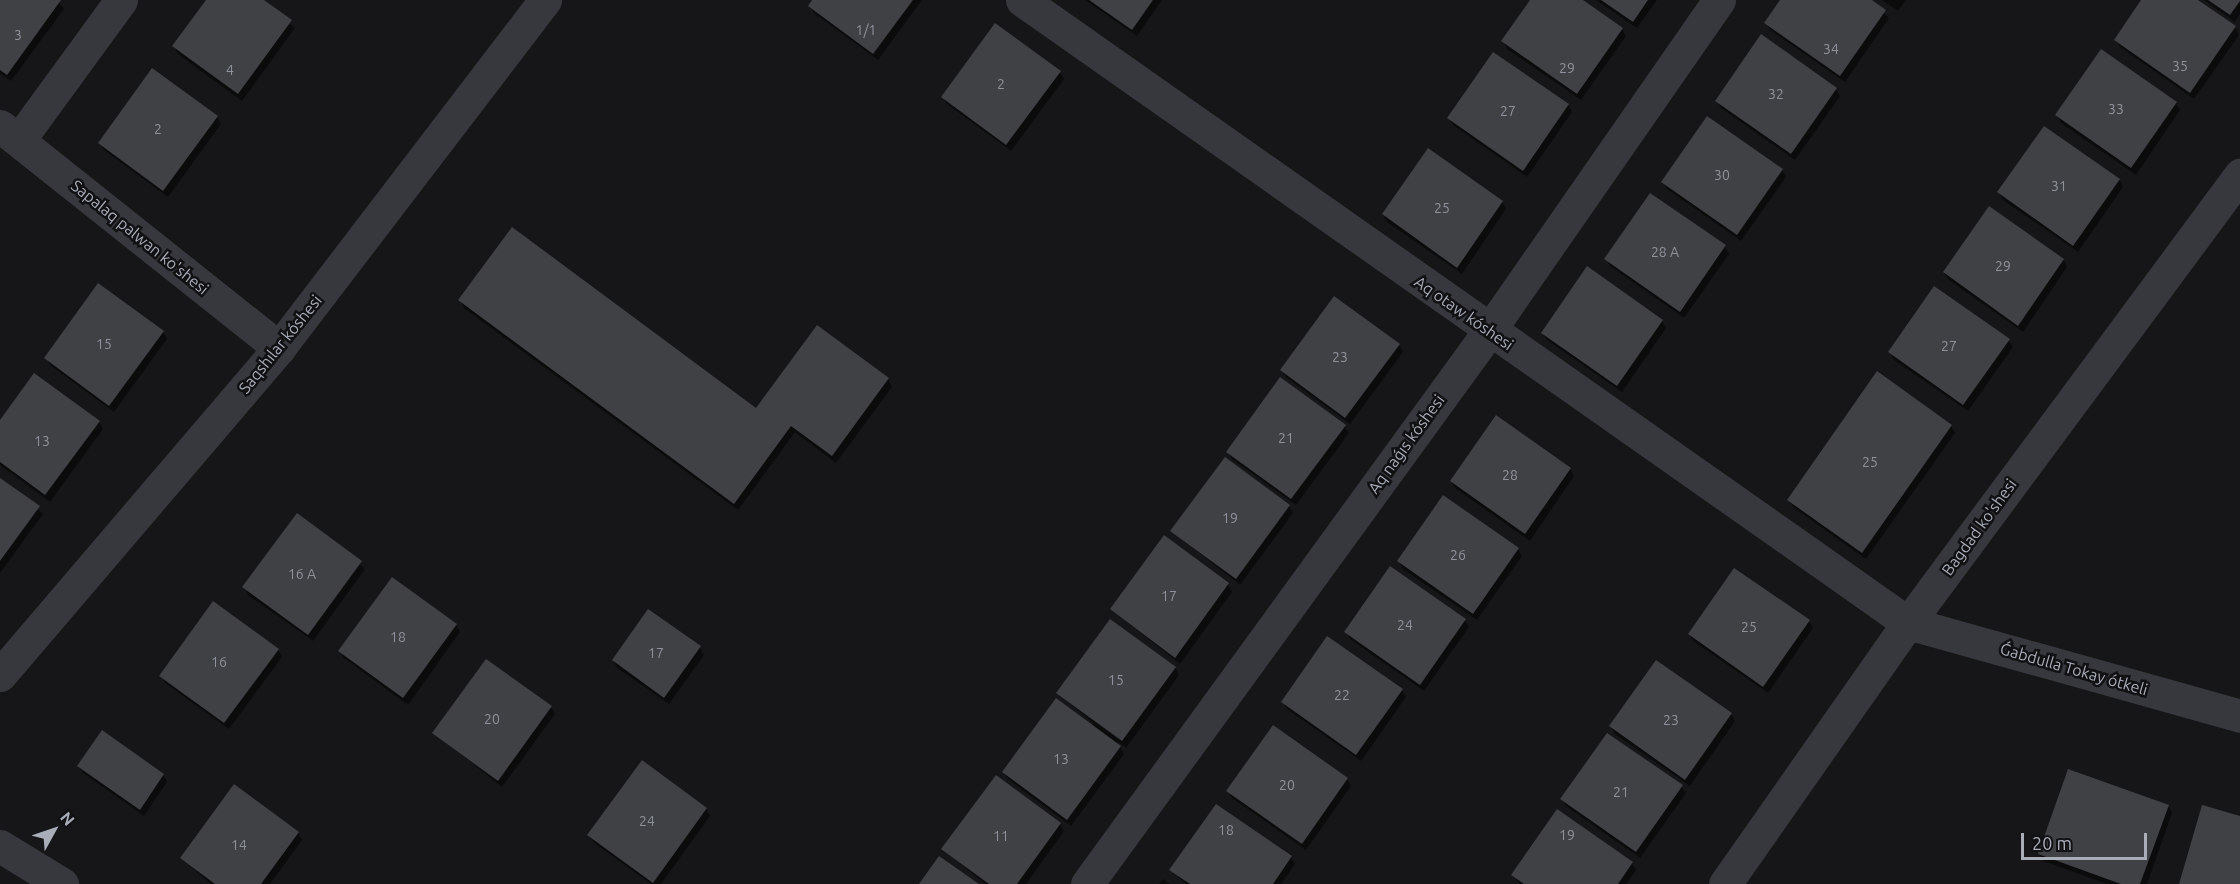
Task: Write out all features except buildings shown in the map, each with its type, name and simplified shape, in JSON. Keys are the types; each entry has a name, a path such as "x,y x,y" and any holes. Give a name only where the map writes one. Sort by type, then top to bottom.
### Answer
{"street":[{"path":"9,133 121,0"},
{"name":"Saqshılar kóshesi","path":"0,675 279,348 545,0"},
{"name":"Aq otaw kóshesi","path":"1022,0 1488,331 1908,623"},
{"name":"Aq naǵıs kóshesi","path":"1087,884 1488,331 1719,0"},
{"name":"Sapalaq palwan ko'shesi","path":"9,133 279,348"},
{"name":"Bagdad ko'shesi","path":"1725,884 1908,623 2240,175"},
{"name":"Ǵabdulla Tokay ótkeli","path":"1908,623 2240,716"},
{"path":"0,846 62,884"}]}
